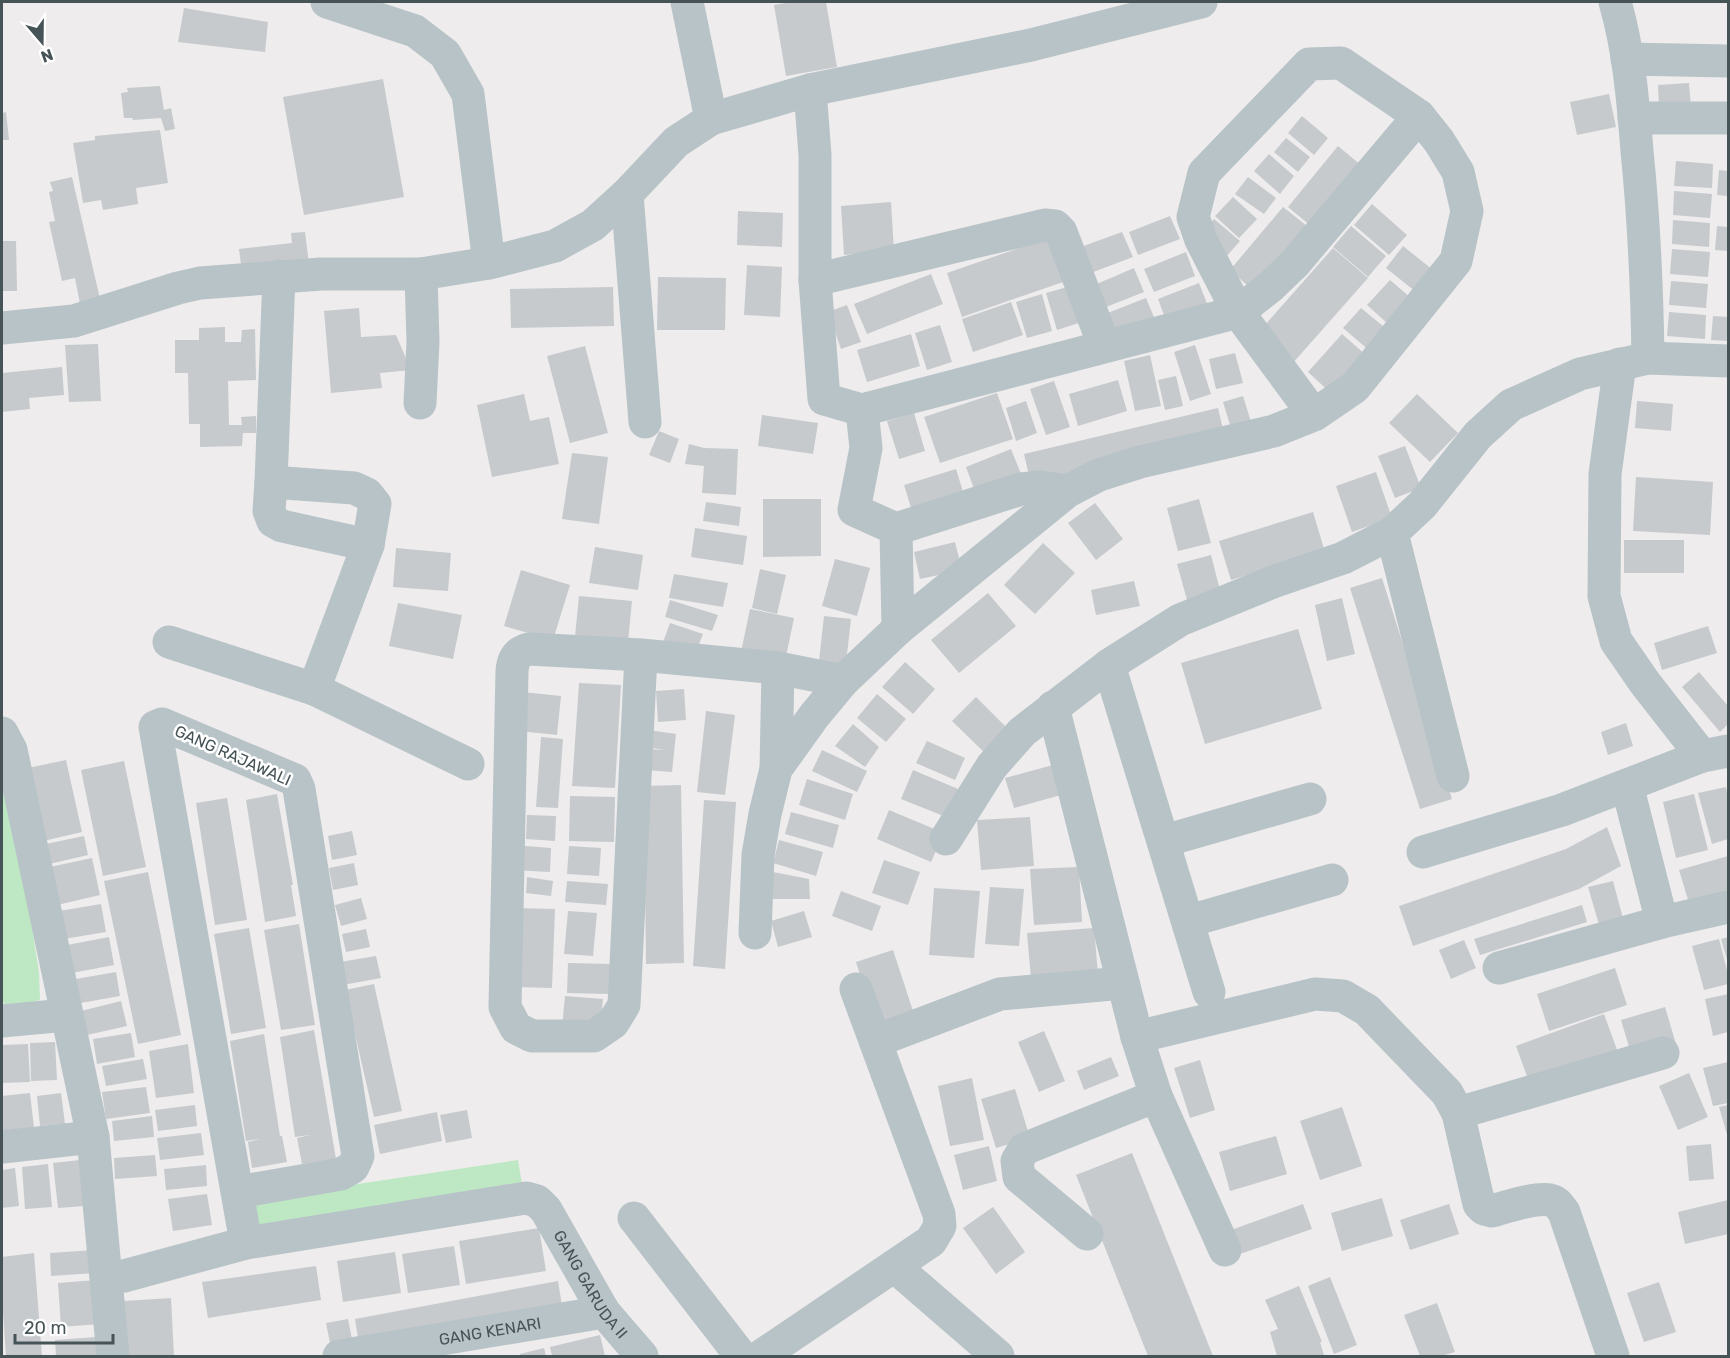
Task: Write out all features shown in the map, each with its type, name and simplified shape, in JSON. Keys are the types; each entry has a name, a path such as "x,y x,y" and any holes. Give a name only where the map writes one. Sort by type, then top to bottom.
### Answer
{"street":[{"path":"327,2 415,31 445,54 468,94 489,263"},
{"path":"687,2 711,119"},
{"path":"2,328 74,321 200,283 321,274 410,273 489,263 555,246 593,225 627,194 676,142 711,119 810,90 1031,45 1201,2"},
{"path":"1423,852 1522,824 1715,754 1645,682 1616,641 1604,596 1605,474 1634,361 1647,281 1634,118 1627,59 1615,2"},
{"path":"1627,59 1728,61"},
{"path":"776,769 814,716 843,681 898,629 1068,491 1099,475 1140,462 1274,431 1314,415 1355,387 1456,261 1467,211 1458,172 1439,141 1419,116 1341,63 1309,64 1204,173 1193,217 1201,240 1238,312 1314,415"},
{"path":"810,90 815,155 815,280 824,399 862,410 1104,345 1238,312 1270,287 1295,263 1419,116"},
{"path":"1634,118 1728,118"},
{"path":"627,194 645,422"},
{"path":"815,280 1045,225 1055,226 1061,232 1104,345"},
{"path":"410,273 423,342 420,403"},
{"path":"279,276 270,511 273,521 282,526 368,545"},
{"path":"946,838 992,766 1022,732 1053,707 1109,665 1180,620 1273,582 1343,558 1392,533 1422,505 1478,435 1511,405 1580,374 1634,361 1728,361"},
{"path":"862,410 866,448 854,510 896,529 1021,489 1040,488 1068,491"},
{"path":"271,482 354,488 367,494 375,504 368,545 314,689"},
{"path":"896,529 898,629"},
{"path":"1392,533 1453,776"},
{"path":"169,642 314,689 468,764"},
{"path":"640,655 624,1005 613,1023 594,1036 532,1036 516,1028 505,1007 513,663 516,656 529,649 640,655 778,668 843,681"},
{"path":"1109,665 1209,992"},
{"path":"755,933 758,855 776,769 778,668"},
{"path":"1053,707 1137,1037 1156,1096 1225,1250"},
{"name":"GANG RAJAWALI","path":"162,724 295,780 298,784 358,1156 352,1167 341,1174 238,1192 155,728 162,724"},
{"path":"5,744 93,1137 116,1277 113,1356"},
{"path":"1627,785 1662,922"},
{"path":"1164,841 1310,799"},
{"path":"1189,921 1332,880"},
{"path":"1499,968 1662,922 1728,907"},
{"path":"876,1041 1000,994 1123,982"},
{"path":"761,1356 931,1241 940,1226 939,1214 856,989"},
{"path":"1137,1037 1315,994 1343,996 1367,1010 1447,1093 1458,1113 1479,1204 1484,1209 1492,1211 1538,1200 1550,1200 1558,1204 1564,1212 1613,1356"},
{"path":"2,1021 66,1015"},
{"path":"1458,1113 1664,1053"},
{"path":"1087,1234 1019,1177 1017,1161 1024,1149 1156,1096"},
{"path":"2,1147 93,1137"},
{"path":"116,1277 246,1243 238,1192"},
{"name":"GANG GARUDA II","path":"246,1243 526,1198 537,1201 546,1210 603,1312 642,1356"},
{"path":"634,1218 741,1356"},
{"path":"894,1266 998,1356"},
{"name":"GANG KENARI","path":"339,1356 603,1312"}],"green space":[{"path":"2,781 12,794 39,973 40,1000 17,1006 6,1006 2,1000"},
{"path":"518,1160 523,1190 254,1227 251,1200"}],"building":[{"path":"792,2 826,2 837,67 786,76 774,5"},
{"path":"184,8 268,22 265,52 178,42"},
{"path":"383,79 404,197 304,215 283,97"},
{"path":"1689,83 1691,108 1659,110 1658,85"},
{"path":"160,86 164,110 171,108 175,129 165,131 161,118 133,120 124,118 121,93 128,92 127,88"},
{"path":"1609,94 1616,127 1577,135 1570,102"},
{"path":"6,112 9,140 2,140 2,113"},
{"path":"1302,116 1328,138 1314,155 1288,133"},
{"path":"160,130 168,183 136,188 138,204 103,210 101,200 83,203 73,143 95,140 95,136"},
{"path":"1286,138 1310,157 1298,172 1274,152"},
{"path":"1338,146 1362,166 1311,226 1288,207"},
{"path":"1269,154 1294,176 1280,194 1254,171"},
{"path":"1676,161 1713,164 1712,188 1674,186"},
{"path":"1719,170 1728,171 1728,196 1717,195"},
{"path":"72,177 100,299 80,304 75,278 62,281 49,222 55,221 49,192 53,191 50,182"},
{"path":"1248,177 1276,198 1264,214 1235,194"},
{"path":"1674,191 1712,194 1710,218 1673,215"},
{"path":"1233,197 1257,219 1239,238 1215,216"},
{"path":"891,202 894,251 844,255 841,206"},
{"path":"1372,204 1407,235 1389,255 1354,225"},
{"path":"1283,207 1312,230 1256,293 1230,270"},
{"path":"738,211 783,213 782,247 737,245"},
{"path":"1170,216 1180,239 1138,255 1129,232"},
{"path":"1214,219 1240,241 1225,258 1200,235"},
{"path":"1673,220 1710,223 1709,247 1672,244"},
{"path":"1351,226 1386,256 1368,277 1333,247"},
{"path":"1717,226 1728,227 1728,251 1715,250"},
{"path":"305,232 309,264 242,272 239,249 292,243 291,233"},
{"path":"1122,232 1133,257 1088,274 1078,248"},
{"path":"1051,237 1066,281 962,317 947,273"},
{"path":"2,241 16,241 17,291 2,291"},
{"path":"1403,246 1433,270 1416,292 1386,268"},
{"path":"1333,248 1368,278 1292,364 1257,334"},
{"path":"1672,249 1710,252 1708,277 1670,274"},
{"path":"1186,252 1195,276 1154,292 1144,269"},
{"path":"747,265 782,267 780,317 744,315"},
{"path":"1134,268 1144,292 1101,309 1092,286"},
{"path":"931,274 943,304 867,334 854,304"},
{"path":"658,277 726,278 725,330 657,330"},
{"path":"1390,280 1411,298 1388,324 1367,305"},
{"path":"1671,281 1708,284 1706,308 1669,305"},
{"path":"1199,283 1208,306 1167,323 1158,299"},
{"path":"1071,286 1082,322 1057,330 1046,293"},
{"path":"613,287 614,326 511,328 510,289"},
{"path":"1042,294 1052,331 1027,338 1016,302"},
{"path":"1146,298 1156,322 1114,338 1105,314"},
{"path":"1011,302 1023,335 973,352 962,319"},
{"path":"847,305 861,342 841,349 828,312"},
{"path":"359,308 361,337 396,335 411,370 380,373 382,388 331,393 324,311"},
{"path":"1361,308 1389,331 1371,352 1343,328"},
{"path":"1669,312 1706,315 1705,339 1667,336"},
{"path":"1713,316 1728,317 1728,341 1711,340"},
{"path":"940,325 952,362 927,370 915,333"},
{"path":"225,327 225,342 241,342 242,330 255,329 256,380 228,381 229,425 242,425 241,417 256,416 256,433 243,433 242,446 200,447 200,424 189,424 188,373 175,373 175,340 199,340 199,328"},
{"path":"911,334 920,366 867,382 857,350"},
{"path":"1342,334 1367,356 1333,395 1308,372"},
{"path":"98,344 101,401 69,402 65,345"},
{"path":"1195,345 1211,394 1190,401 1174,352"},
{"path":"585,346 608,433 570,443 547,356"},
{"path":"1235,353 1243,383 1216,389 1209,359"},
{"path":"1150,355 1161,406 1135,411 1124,361"},
{"path":"62,367 64,395 29,398 30,409 2,412 2,373"},
{"path":"1176,376 1183,406 1165,410 1158,380"},
{"path":"1118,380 1127,411 1078,426 1069,394"},
{"path":"1054,381 1070,427 1046,435 1030,389"},
{"path":"997,393 1013,439 940,463 924,417"},
{"path":"524,394 530,421 549,417 559,464 492,477 477,405"},
{"path":"1417,394 1458,433 1430,462 1389,423"},
{"path":"1243,396 1251,422 1231,428 1223,402"},
{"path":"1026,401 1037,433 1016,441 1006,408"},
{"path":"1637,401 1673,404 1671,431 1635,428"},
{"path":"1218,408 1225,438 1031,484 1024,454"},
{"path":"914,413 925,451 899,459 887,421"},
{"path":"762,415 818,423 813,454 758,446"},
{"path":"659,431 679,439 670,463 649,455"},
{"path":"689,444 704,448 738,449 736,495 702,493 704,466 685,464"},
{"path":"1405,446 1421,488 1395,498 1378,456"},
{"path":"1011,449 1023,479 977,497 966,467"},
{"path":"572,453 608,457 599,524 562,519"},
{"path":"956,469 964,495 912,511 904,485"},
{"path":"1376,472 1392,518 1352,532 1336,486"},
{"path":"1636,477 1713,482 1710,535 1633,531"},
{"path":"763,499 821,499 821,556 763,557"},
{"path":"1199,499 1211,543 1178,551 1167,508"},
{"path":"706,502 741,507 739,526 703,521"},
{"path":"1095,503 1123,539 1096,560 1068,523"},
{"path":"1313,512 1325,552 1231,580 1219,541"},
{"path":"695,528 747,536 743,565 691,557"},
{"path":"1624,540 1684,540 1684,573 1624,573"},
{"path":"955,542 962,570 920,579 914,552"},
{"path":"1043,543 1075,573 1035,614 1004,585"},
{"path":"595,547 643,555 638,590 589,583"},
{"path":"396,548 451,553 448,591 393,587"},
{"path":"1211,555 1222,598 1189,607 1177,564"},
{"path":"835,559 870,568 857,616 822,606"},
{"path":"760,569 786,575 777,614 752,608"},
{"path":"521,570 570,585 553,640 504,626"},
{"path":"674,574 728,583 723,607 669,598"},
{"path":"1382,578 1452,799 1420,809 1350,588"},
{"path":"1134,581 1140,606 1096,615 1091,590"},
{"path":"988,593 1016,626 959,673 931,640"},
{"path":"579,596 632,601 627,652 574,647"},
{"path":"1342,598 1355,654 1327,661 1315,605"},
{"path":"670,600 718,615 712,631 665,617"},
{"path":"398,603 462,615 453,659 389,646"},
{"path":"750,609 794,618 784,666 740,657"},
{"path":"824,616 851,619 845,672 818,670"},
{"path":"670,623 703,634 694,657 662,645"},
{"path":"1708,626 1717,653 1662,670 1654,643"},
{"path":"1298,629 1322,709 1205,744 1181,663"},
{"path":"905,662 935,689 913,714 882,687"},
{"path":"1699,672 1728,706 1728,724 1720,732 1682,687"},
{"path":"579,683 621,685 615,788 572,786"},
{"path":"684,689 686,720 658,722 656,691"},
{"path":"523,692 561,696 557,735 519,731"},
{"path":"877,694 906,719 886,742 857,718"},
{"path":"976,697 1010,731 987,755 952,721"},
{"path":"706,711 735,715 725,795 697,792"},
{"path":"1626,723 1633,746 1608,755 1601,732"},
{"path":"853,724 879,747 865,767 835,746"},
{"path":"642,729 676,734 672,772 645,770 646,749 665,750 639,746"},
{"path":"541,737 563,739 558,808 536,807"},
{"path":"927,741 965,758 955,780 916,763"},
{"path":"822,750 867,771 857,792 812,771"},
{"path":"66,760 82,832 39,842 23,769"},
{"path":"124,761 146,867 103,876 81,770"},
{"path":"1053,765 1061,795 1014,808 1005,778"},
{"path":"913,770 963,791 951,819 901,799"},
{"path":"807,779 853,794 845,820 799,805"},
{"path":"681,785 684,963 646,964 644,786"},
{"path":"1726,787 1728,839 1712,844 1698,793"},
{"path":"277,794 293,885 291,885 296,916 265,922 246,800"},
{"path":"1694,794 1708,850 1676,858 1663,802"},
{"path":"570,796 615,797 614,842 569,841"},
{"path":"227,798 247,920 215,925 196,803"},
{"path":"704,800 736,802 725,969 693,966"},
{"path":"889,810 944,833 931,862 877,839"},
{"path":"791,812 839,825 833,848 785,834"},
{"path":"527,815 556,816 555,841 526,839"},
{"path":"1030,817 1034,866 981,870 977,820"},
{"path":"1607,827 1621,866 1579,889 1413,946 1399,906 1566,849"},
{"path":"352,831 357,855 332,860 328,836"},
{"path":"84,836 88,855 45,865 41,845"},
{"path":"779,840 823,852 816,876 773,863"},
{"path":"512,845 551,848 550,872 511,870"},
{"path":"569,846 601,848 599,876 567,874"},
{"path":"1728,856 1728,902 1692,913 1679,870"},
{"path":"92,858 100,895 53,906 45,868"},
{"path":"884,860 920,872 908,905 872,893"},
{"path":"354,863 358,885 333,890 329,868"},
{"path":"1079,867 1082,922 1034,925 1030,869"},
{"path":"768,871 809,879 810,899 769,899"},
{"path":"148,872 181,1035 138,1044 104,881"},
{"path":"527,877 553,881 551,896 526,893"},
{"path":"567,881 608,884 606,905 565,902"},
{"path":"1613,881 1624,922 1600,928 1588,887"},
{"path":"990,887 1024,889 1019,946 985,944"},
{"path":"934,888 980,891 974,958 929,955"},
{"path":"841,891 881,906 872,931 832,916"},
{"path":"361,898 367,919 341,926 335,905"},
{"path":"101,904 106,932 58,940 53,912"},
{"path":"1582,905 1587,922 1480,955 1474,939"},
{"path":"516,908 555,909 552,988 514,987"},
{"path":"568,911 597,913 593,956 564,954"},
{"path":"804,911 812,937 778,947 771,921"},
{"path":"299,924 315,1025 281,1030 264,930"},
{"path":"249,928 266,1028 231,1034 214,934"},
{"path":"1094,928 1098,974 1031,979 1027,933"},
{"path":"366,929 370,947 346,952 342,934"},
{"path":"109,937 114,965 67,974 62,946"},
{"path":"1728,937 1728,963 1721,939"},
{"path":"1719,939 1728,974 1728,984 1704,990 1692,946"},
{"path":"1464,940 1476,968 1451,979 1439,950"},
{"path":"893,950 914,1014 876,1026 856,962"},
{"path":"376,956 381,978 343,985 340,962"},
{"path":"568,963 611,964 610,994 567,993"},
{"path":"1615,968 1627,1005 1549,1031 1537,994"},
{"path":"116,972 120,996 75,1004 70,980"},
{"path":"374,984 402,1111 374,1117 345,990"},
{"path":"1728,994 1728,1032 1713,1036 1705,999"},
{"path":"565,996 603,999 600,1030 562,1027"},
{"path":"121,1001 127,1026 87,1035 81,1011"},
{"path":"1665,1007 1676,1044 1632,1057 1621,1020"},
{"path":"1604,1014 1620,1058 1532,1090 1516,1046"},
{"path":"314,1030 336,1159 302,1164 297,1138 310,1135 295,1137 280,1037"},
{"path":"1044,1031 1065,1081 1039,1092 1018,1042"},
{"path":"131,1033 135,1057 97,1064 93,1039"},
{"path":"264,1034 280,1136 282,1136 287,1162 252,1168 248,1142 260,1139 246,1141 230,1041"},
{"path":"55,1042 57,1080 31,1081 30,1043"},
{"path":"28,1044 30,1082 2,1083 2,1045"},
{"path":"188,1044 194,1093 156,1098 149,1051"},
{"path":"1111,1057 1119,1076 1084,1090 1077,1071"},
{"path":"143,1059 147,1079 106,1086 102,1066"},
{"path":"1200,1060 1215,1110 1190,1118 1174,1068"},
{"path":"1728,1062 1728,1103 1713,1106 1703,1068"},
{"path":"1689,1073 1708,1117 1678,1130 1659,1086"},
{"path":"972,1078 984,1140 950,1146 938,1086"},
{"path":"146,1087 150,1113 106,1119 102,1092"},
{"path":"1015,1089 1030,1138 996,1148 981,1099"},
{"path":"30,1093 34,1128 2,1132 2,1096"},
{"path":"61,1093 65,1124 40,1126 37,1096"},
{"path":"195,1105 197,1126 158,1131 155,1110"},
{"path":"1728,1105 1728,1138 1719,1107"},
{"path":"1342,1107 1362,1166 1320,1180 1300,1121"},
{"path":"467,1110 472,1138 446,1143 440,1115"},
{"path":"437,1112 442,1141 380,1154 374,1125"},
{"path":"152,1116 154,1137 114,1141 112,1121"},
{"path":"201,1133 204,1155 160,1160 157,1138"},
{"path":"1276,1136 1287,1174 1230,1191 1219,1152"},
{"path":"1711,1144 1714,1179 1689,1181 1686,1146"},
{"path":"989,1146 997,1181 963,1190 954,1155"},
{"path":"1132,1153 1213,1356 1148,1356 1076,1175"},
{"path":"155,1155 157,1176 115,1179 114,1158"},
{"path":"80,1160 85,1206 58,1208 53,1163"},
{"path":"48,1164 52,1207 25,1209 22,1167"},
{"path":"206,1165 207,1186 166,1190 164,1169"},
{"path":"15,1168 19,1206 2,1208 2,1170"},
{"path":"207,1194 212,1225 173,1231 168,1199"},
{"path":"1382,1198 1393,1236 1342,1251 1331,1213"},
{"path":"1728,1200 1728,1234 1685,1244 1678,1212"},
{"path":"1303,1204 1312,1229 1240,1254 1231,1230"},
{"path":"1449,1204 1459,1234 1410,1250 1400,1220"},
{"path":"993,1207 1025,1252 996,1274 963,1228"},
{"path":"539,1228 546,1271 466,1284 459,1241"},
{"path":"454,1246 460,1285 408,1293 402,1254"},
{"path":"94,1250 95,1273 51,1276 50,1253"},
{"path":"395,1252 401,1293 343,1302 337,1261"},
{"path":"34,1253 42,1356 6,1356 2,1257"},
{"path":"316,1266 321,1300 208,1318 202,1282"},
{"path":"1330,1277 1357,1345 1334,1354 1308,1286"},
{"path":"97,1280 100,1324 61,1327 58,1283"},
{"path":"558,1281 563,1312 360,1351 355,1319"},
{"path":"1659,1282 1676,1332 1644,1342 1627,1293"},
{"path":"1299,1286 1322,1342 1320,1342 1324,1355 1277,1356 1270,1332 1278,1329 1265,1300"},
{"path":"171,1298 174,1356 127,1356 124,1301"},
{"path":"1437,1303 1455,1352 1441,1356 1420,1356 1404,1315"},
{"path":"348,1319 354,1349 332,1353 326,1323"},
{"path":"600,1335 605,1356 552,1356 550,1347"},
{"path":"97,1337 99,1356 56,1356 55,1340"},
{"path":"544,1348 546,1356 520,1356 520,1354"}]}
